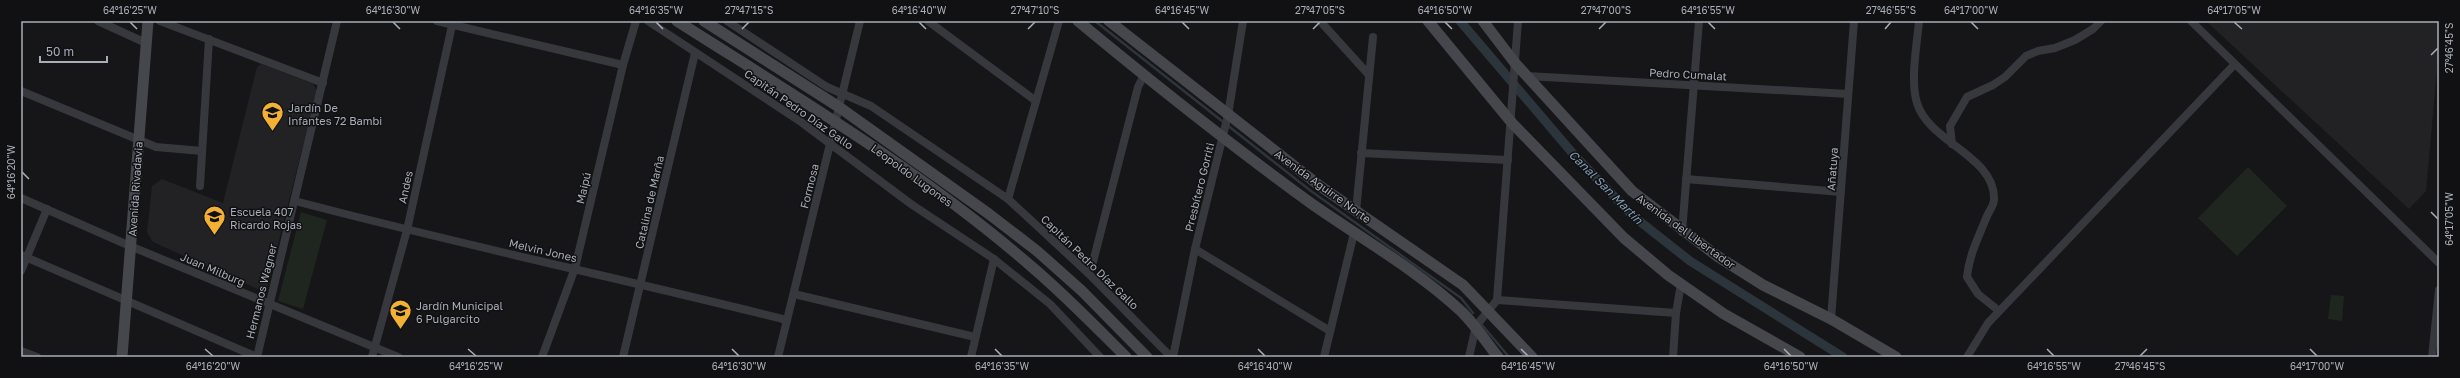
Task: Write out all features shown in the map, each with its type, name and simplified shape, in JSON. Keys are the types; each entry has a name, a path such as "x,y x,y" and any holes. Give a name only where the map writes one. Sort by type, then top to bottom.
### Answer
{"main road":[{"name":"Avenida Rivadavia","path":"122,357 148,21"},
{"name":"Leopoldo Lugones","path":"677,21 835,122 964,213 1032,266 1126,357"},
{"name":"Leopoldo Lugones","path":"704,21 839,107 899,148 1037,251 1082,291 1147,357"},
{"name":"Avenida Aguirre Norte","path":"1078,21 1144,75 1354,233 1423,281 1476,326 1498,357"},
{"name":"Avenida Aguirre Norte","path":"1109,21 1227,119 1462,285 1490,311 1532,357"},
{"path":"1428,21 1512,123 1624,238 1681,284 1724,314 1800,357"},
{"name":"Avenida del Libertador","path":"1483,21 1515,63 1632,191 1682,232 1763,285 1831,319 1896,357"}],"street":[{"path":"98,21 146,43"},
{"path":"160,21 323,83"},
{"name":"Hermanos Wagner","path":"257,357 338,21"},
{"path":"437,21 452,23 623,65"},
{"name":"Maipú","path":"542,357 576,268 623,65 636,21"},
{"name":"Capitán Pedro Díaz Gallo","path":"648,21 695,53 748,86 911,204 994,259 1050,304 1100,357"},
{"name":"Capitán Pedro Díaz Gallo","path":"727,21 827,87 871,106 1008,199 1088,273 1172,357"},
{"name":"Formosa","path":"778,357 860,21"},
{"path":"928,21 1036,102"},
{"path":"1008,199 1059,21"},
{"name":"Presbítero Gorriti","path":"1172,357 1195,249 1227,119 1243,21"},
{"path":"1320,21 1369,75"},
{"path":"1469,357 1476,326 1490,311 1497,300 1512,123 1518,21"},
{"path":"1682,232 1699,21"},
{"name":"Añatuya","path":"1831,319 1854,21"},
{"path":"1919,21 1914,92 1917,104 1930,125 1986,172 1992,184 1995,201 1969,261 1967,277 1978,294 1999,311"},
{"path":"1952,144 1950,126 1967,97 1993,85 2005,77 2026,56 2038,50 2056,48 2075,40 2093,29 2101,21"},
{"path":"2191,21 2234,65 2439,263"},
{"name":"Andes","path":"372,357 407,230 452,23"},
{"path":"1356,211 1373,37"},
{"path":"200,186 209,39"},
{"name":"Catalina de Marña","path":"623,357 695,53"},
{"path":"1967,357 1979,335 1999,311 2196,107 2234,65"},
{"path":"1088,273 1093,262 1138,87 1144,75"},
{"name":"Pedro Cumalat","path":"1527,76 1848,94"},
{"path":"21,91 156,147 202,151"},
{"path":"1361,153 1508,160"},
{"path":"1686,179 1841,192"},
{"name":"Juan Milburg","path":"21,198 130,246 398,357"},
{"name":"Melvin Jones","path":"295,201 407,230 641,283 787,320"},
{"path":"21,271 24,257 48,209"},
{"path":"1324,357 1354,233"},
{"path":"1195,249 1330,331"},
{"path":"24,257 257,357"},
{"path":"971,357 994,259"},
{"path":"1673,357 1676,313 1681,284"},
{"path":"2432,357 2437,332 2439,290"},
{"path":"794,294 975,337"},
{"path":"1497,300 1676,313"},
{"path":"21,351 37,357"}],"shaded area":[{"path":"2206,21 2439,21 2439,47 2426,191 2409,209"},
{"path":"261,64 313,84 317,90 267,288 262,291 153,242 147,232 152,186 162,179 223,203 257,67"},
{"path":"2248,167 2287,206 2237,256 2198,218"},
{"path":"301,212 327,220 303,309 278,301"},
{"path":"2331,295 2344,296 2342,321 2328,319"}],"waterway":[{"path":"1095,21 1311,191 1461,298 1473,313"},
{"name":"Canal San Martín","path":"1460,21 1575,156 1633,216 1690,261 1843,357"},
{"path":"1482,325 1509,357"}],"place":[{"name":"Jardín De Infantes 72 Bambi","path":"273,132"},
{"name":"Escuela 407 Ricardo Rojas","path":"215,236"},
{"name":"Jardín Municipal 6 Pulgarcito","path":"400,330"}]}
